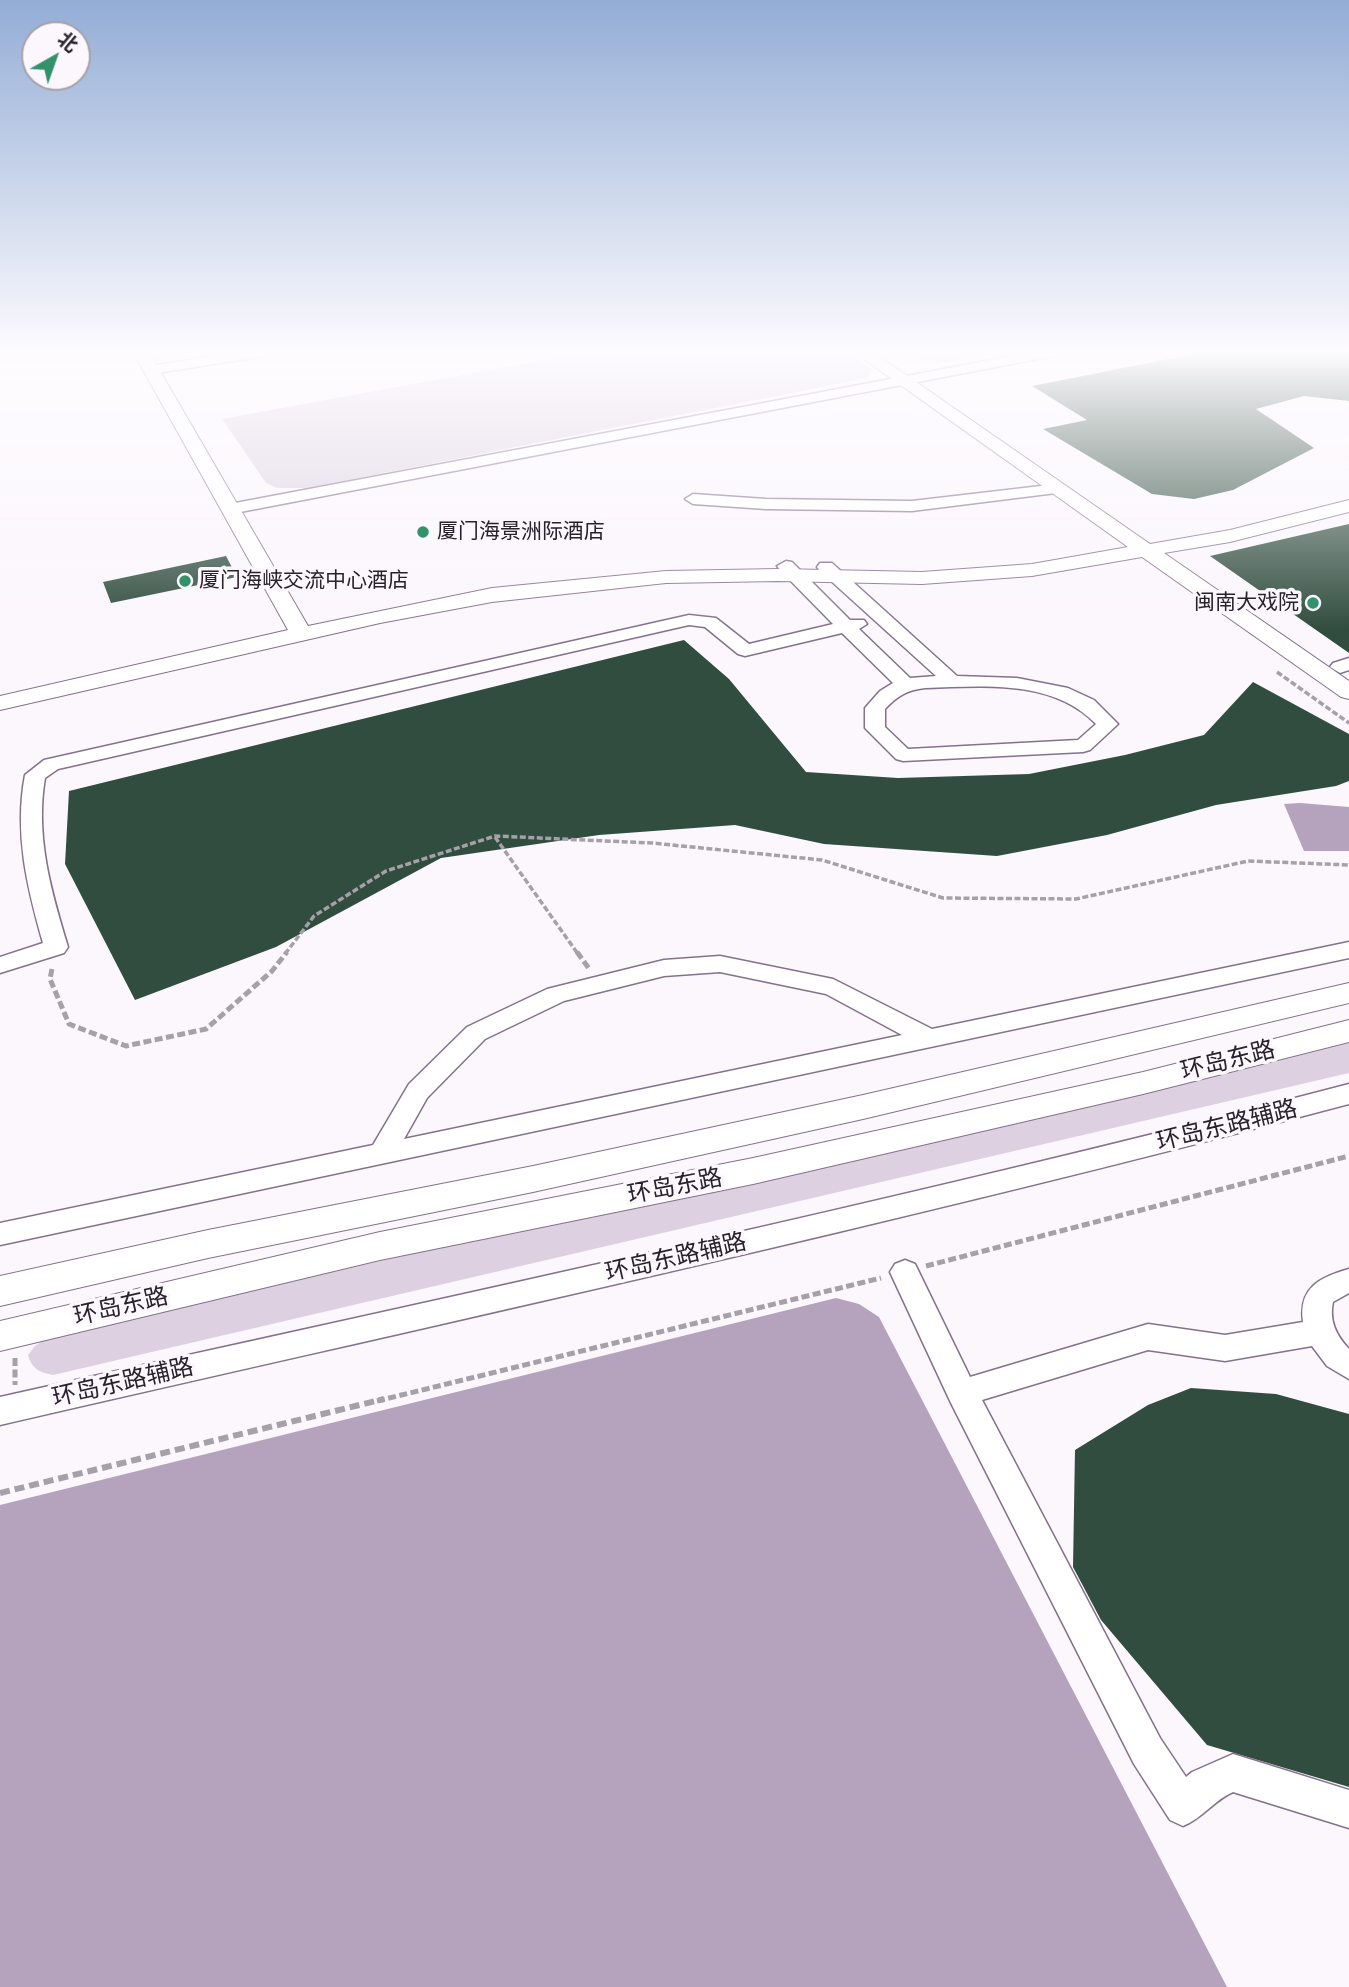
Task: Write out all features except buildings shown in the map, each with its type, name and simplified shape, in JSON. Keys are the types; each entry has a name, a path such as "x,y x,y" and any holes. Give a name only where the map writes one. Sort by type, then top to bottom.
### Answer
{"main road":[{"path":"204,445 308,628"},
{"path":"999,445 1058,489 1346,668"},
{"path":"1006,445 1152,546 1349,692"},
{"path":"0,693 308,628 455,601 545,588 790,571 922,578 1032,570 1152,546 1349,496"},
{"path":"1152,546 1230,537 1349,506"},
{"path":"0,704 308,628"},
{"name":"环岛东路","path":"0,1291 208,1244 533,1179 849,1110 1349,993"},
{"name":"环岛东路","path":"7,1334 380,1246 780,1165 1143,1083 1349,1031"}],"street":[{"path":"239,507 566,445"},
{"path":"693,499 766,504 912,506 1058,489"},
{"path":"790,571 905,684"},
{"path":"831,572 951,680"},
{"path":"0,965 55,947 34,867 29,799 35,775 51,764 689,620 710,622 745,650 883,619"},
{"path":"951,680 1035,685 1081,699 1108,724 1083,746 903,755 875,728 875,708 887,695 905,684 951,680"},
{"path":"0,1234 1349,950"},
{"path":"382,1153 418,1091 476,1033 556,995 664,968 720,964 833,987 928,1038"},
{"name":"环岛东路辅路","path":"8,1409 782,1233 1183,1138 1349,1094"},
{"path":"905,1272 962,1393 1147,1751 1182,1807 1205,1785 1233,1773 1349,1809"},
{"path":"1349,1281 1328,1289 1319,1300 1315,1315 1318,1332 1328,1348 1349,1366"},
{"path":"962,1393 1148,1337 1226,1348 1318,1332"}],"path":[{"path":"1278,672 1349,723"},
{"path":"55,947 50,979 69,1024 126,1046 206,1029 272,971 314,916 386,871 495,836 652,843 822,860 943,898 1076,899 1248,861 1349,865"},
{"path":"495,836 600,984"},
{"path":"0,1493 905,1272 1349,1157"},
{"path":"7,1334 8,1409"}],"shaded area":[{"path":"240,445 528,445 307,488 277,488 266,483"},
{"path":"1284,804 1349,807 1349,851 1304,851"},
{"path":"1349,1035 1349,1073 53,1375 37,1369 28,1355 46,1339"},
{"path":"836,1298 859,1304 879,1317 1227,1987 0,1987 0,1505"}],"place":[{"name":"厦门海景洲际酒店","path":"423,532"},
{"name":"厦门海峡交流中心酒店","path":"185,581"},
{"name":"闽南大戏院","path":"1313,603"}]}
